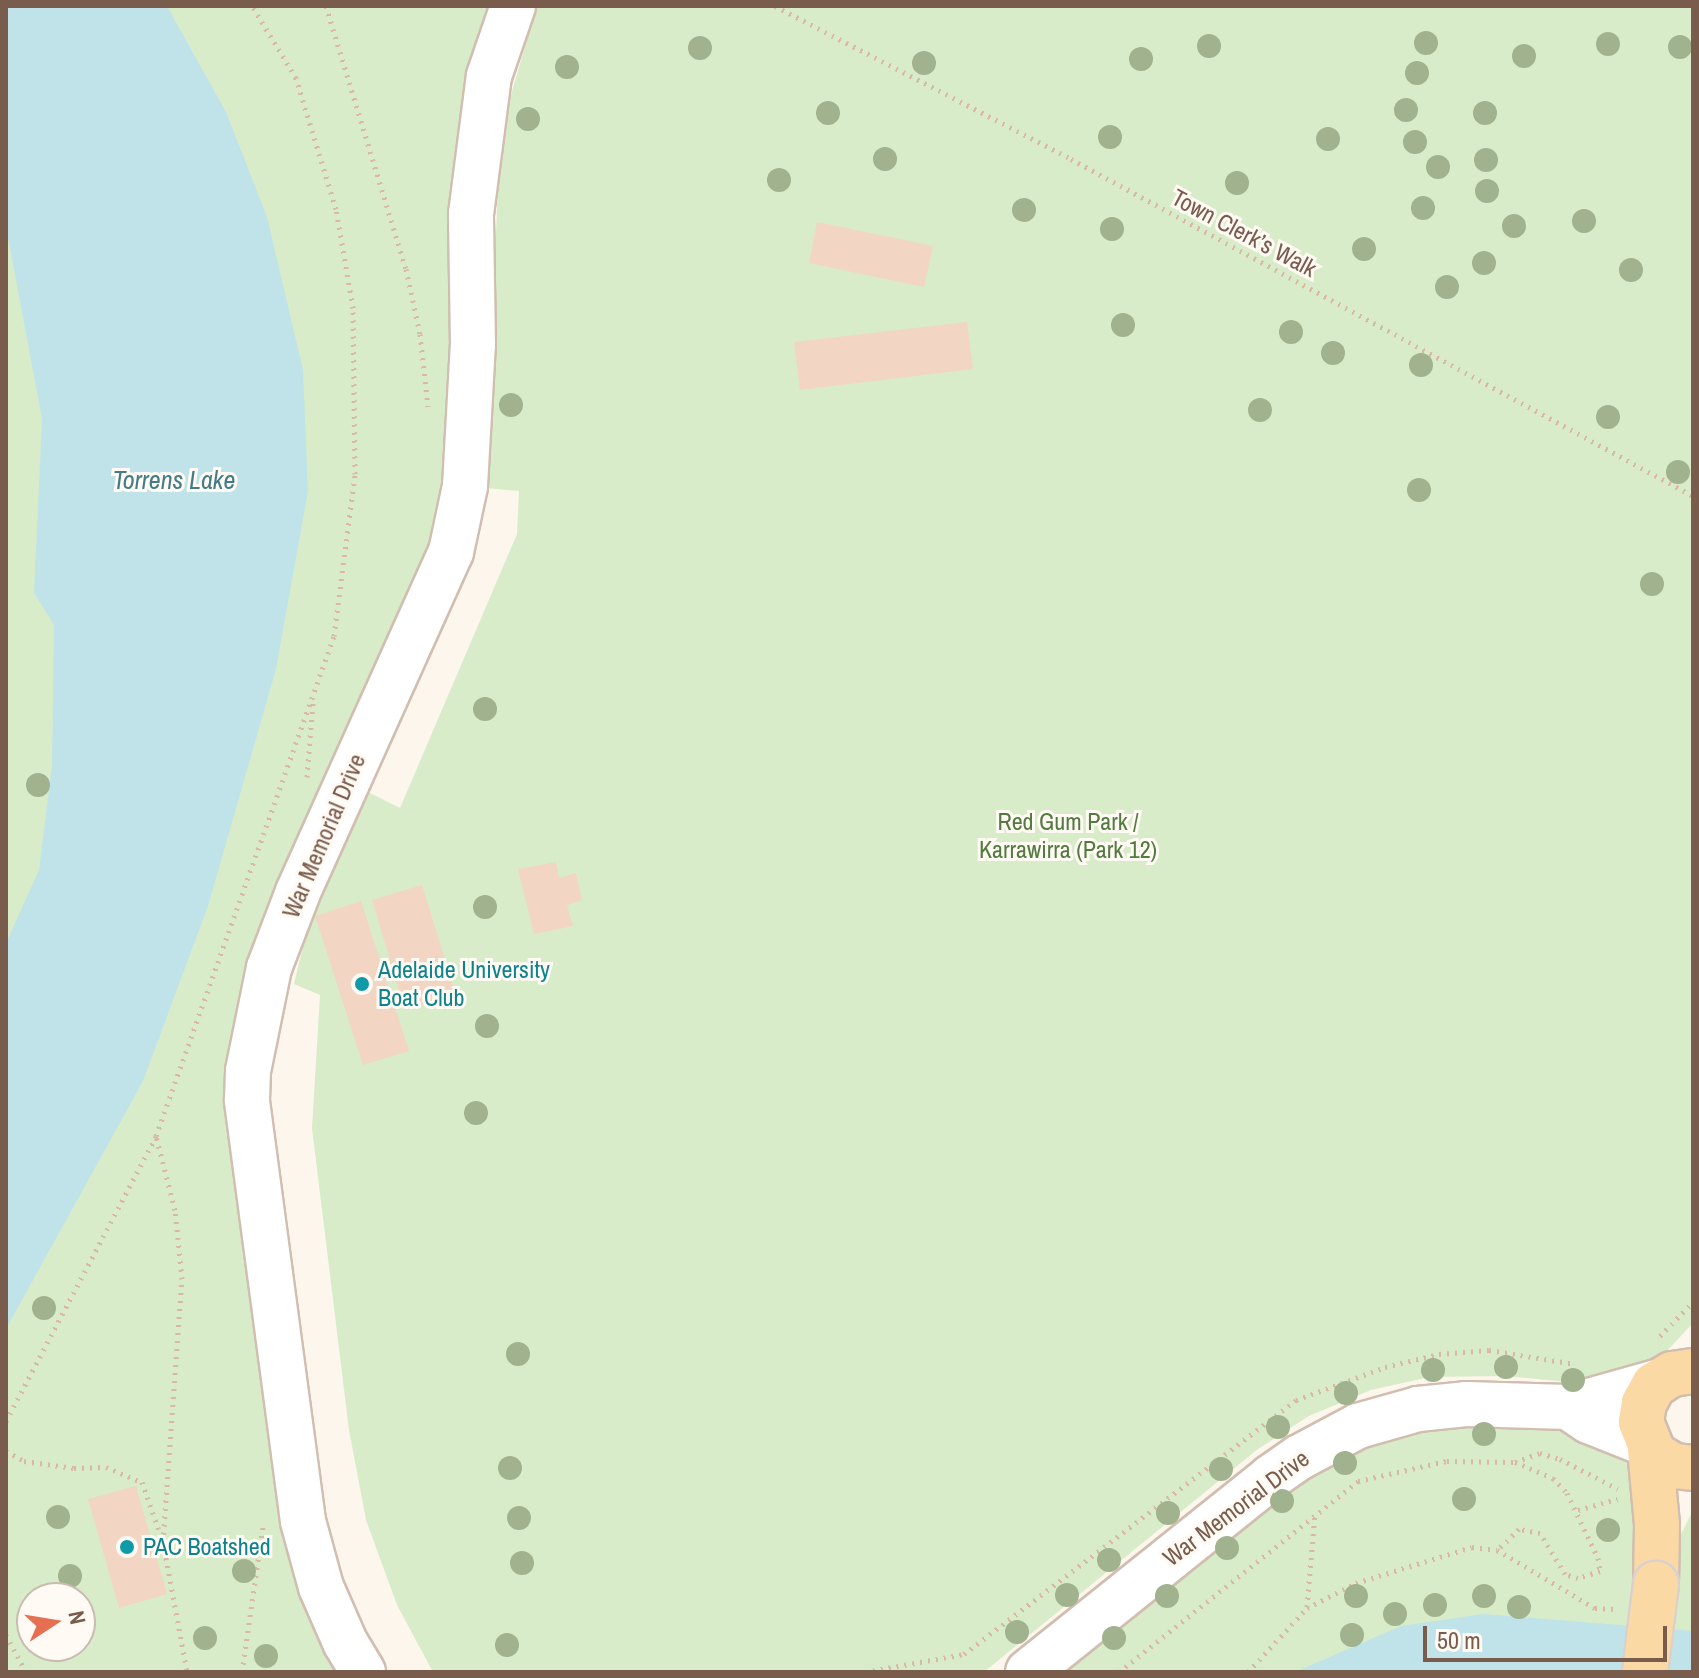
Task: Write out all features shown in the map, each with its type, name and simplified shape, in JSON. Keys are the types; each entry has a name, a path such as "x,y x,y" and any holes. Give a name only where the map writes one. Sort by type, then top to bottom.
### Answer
{"main road":[{"path":"1645,1672 1649,1447 1641,1426 1642,1415 1647,1397 1675,1363"},
{"path":"1649,1447 1668,1464 1693,1468"},
{"path":"1646,1587 1673,1521 1693,1484"}],"street":[{"name":"War Memorial Drive","path":"363,1672 345,1642 321,1587 303,1521 247,1100 248,1071 269,968 298,892 451,552 465,486 473,345 471,214 489,76 513,6"},
{"name":"War Memorial Drive","path":"1028,1672 1271,1477 1338,1435 1390,1416 1443,1406 1568,1407 1675,1363"},
{"name":"War Memorial Drive","path":"1568,1407 1589,1421 1649,1447"}],"path":[{"path":"6,1421 156,1136 334,636 355,474 353,308 336,209 296,78 252,6"},
{"path":"326,6 406,269 420,334 429,422"},
{"name":"Town Clerk’s Walk","path":"775,6 1071,159 1693,496"},
{"path":"306,788 313,694"},
{"path":"156,1136 175,1210 182,1279 163,1542"},
{"path":"1675,1363 1693,1302"},
{"path":"6,1451 24,1461 74,1468 106,1467 142,1482 163,1542 187,1672"},
{"path":"1515,1462 1540,1453 1560,1459 1623,1490"},
{"path":"1119,1672 1358,1481 1419,1465 1485,1459 1515,1462 1553,1478 1578,1510 1598,1558 1600,1571 1590,1577 1565,1574 1540,1533 1519,1529 1497,1550"},
{"path":"1578,1510 1608,1502"},
{"path":"1307,1608 1315,1513"},
{"path":"1248,1672 1307,1608 1356,1583 1472,1547 1497,1550 1595,1608 1646,1587"},
{"path":"6,1635 26,1672"}],"green space":[{"path":"6,6 500,6 440,537 240,1034 349,1672 6,1672"},
{"name":"Red Gum Park / Karrawirra (Park 12)","path":"537,6 1693,6 1693,1323 1653,1366 1590,1384 1505,1376 1430,1377 1371,1390 1309,1416 1258,1449 984,1672 433,1672 397,1605 366,1520 349,1430 312,1128 320,995 294,984 307,929 368,792 400,808 517,534 519,491 486,488 498,183 505,115"},
{"path":"1500,1421 1564,1430 1632,1452 1657,1582 1693,1510 1693,1672 1063,1672 1293,1482 1386,1433"}],"water":[{"name":"Torrens Lake","path":"6,6 167,6 226,112 267,217 303,370 308,491 276,669 208,906 143,1081 6,1329 6,943 39,870 52,765 54,625 34,593 42,419 6,227"},
{"path":"1483,1614 1693,1631 1693,1672 1295,1672 1401,1626"}],"building":[{"path":"817,222 933,246 924,287 809,263"},
{"path":"967,322 973,369 800,390 794,342"},
{"path":"556,862 559,878 576,873 582,900 567,905 573,926 534,934 518,869"},
{"path":"422,885 456,995 405,1010 372,900"},
{"name":"Adelaide University Boat Club","path":"361,901 409,1051 363,1065 315,916"},
{"name":"PAC Boatshed","path":"136,1486 167,1594 119,1608 88,1499"}],"place":[{"name":"Adelaide University Boat Club","path":"362,984"},
{"name":"PAC Boatshed","path":"127,1547"}]}
